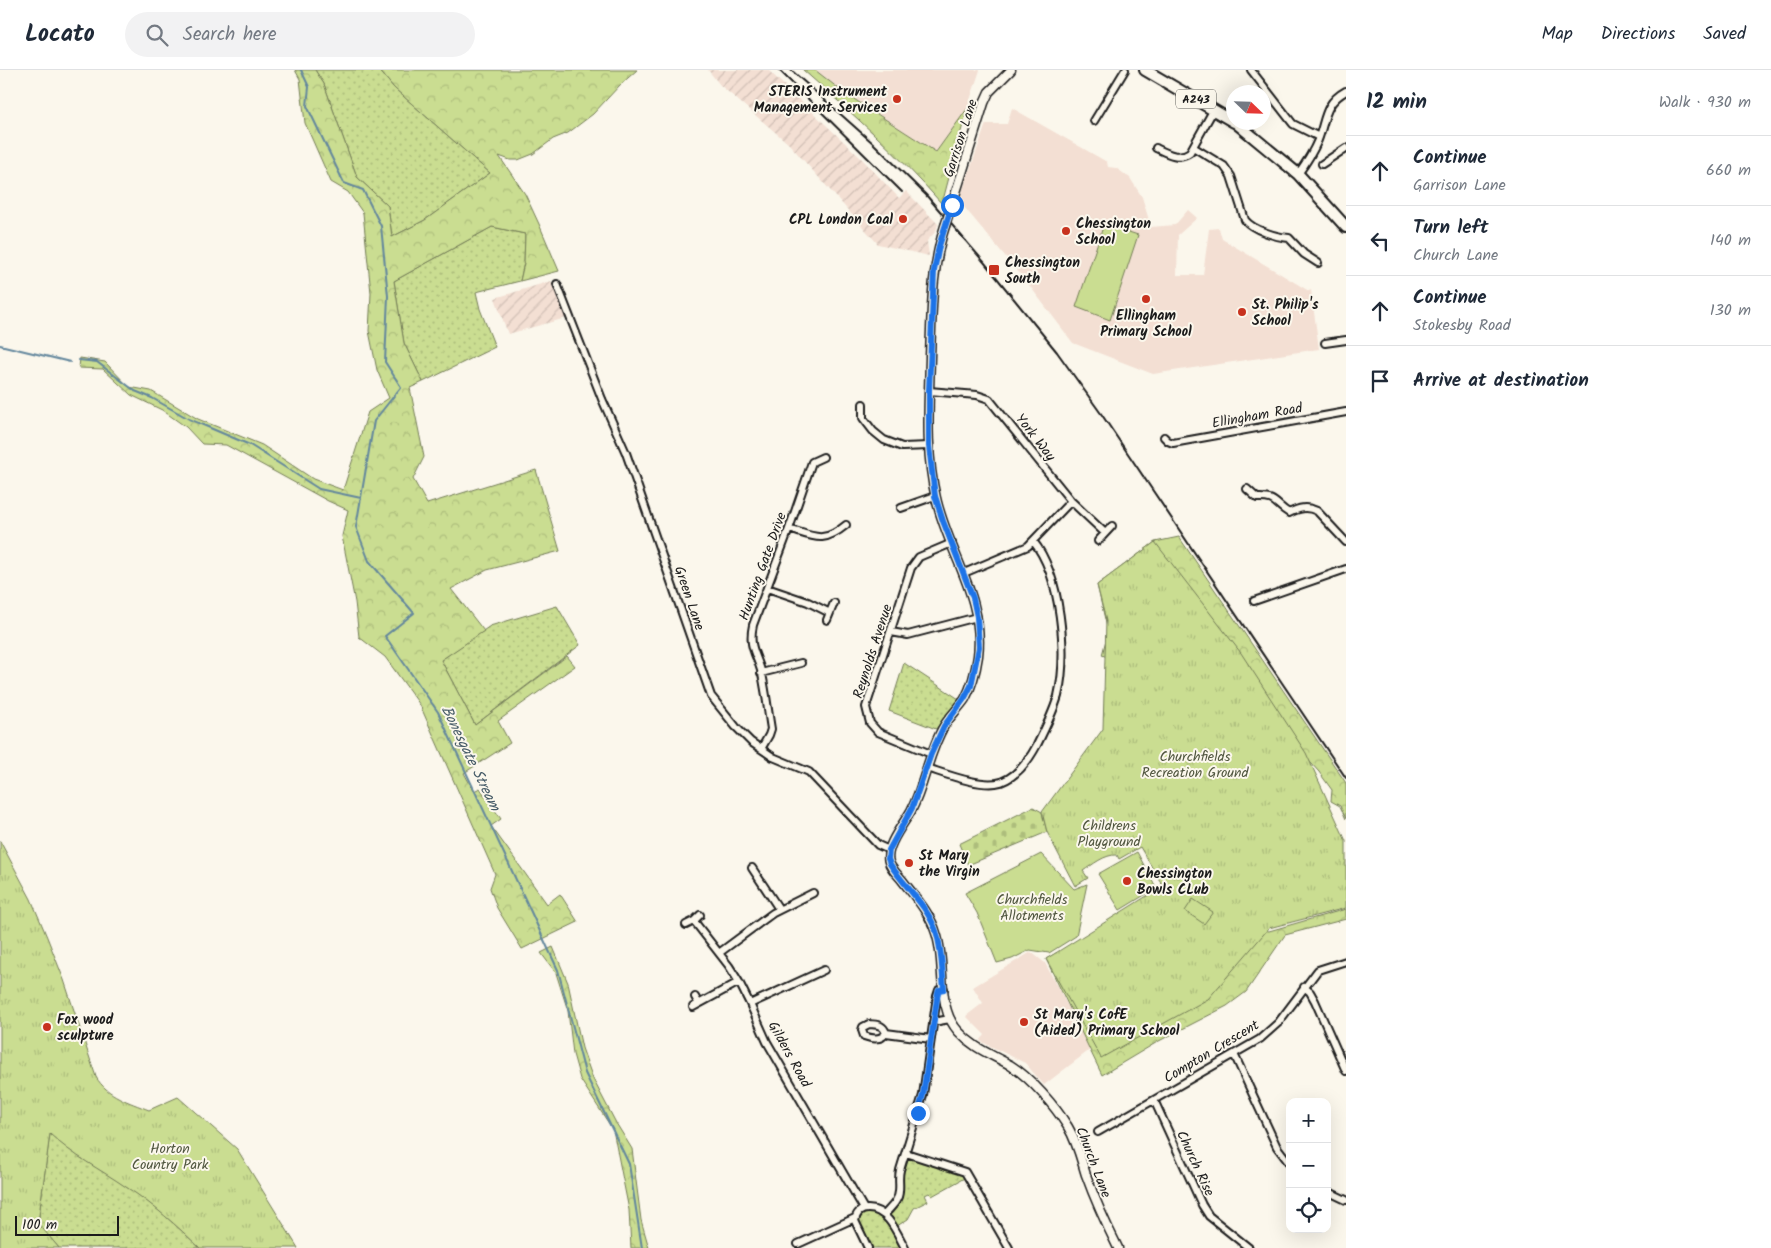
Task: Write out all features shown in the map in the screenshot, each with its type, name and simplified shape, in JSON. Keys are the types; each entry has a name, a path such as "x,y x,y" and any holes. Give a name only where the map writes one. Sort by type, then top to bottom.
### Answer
{"highway":[{"name":"A243","path":"1144,70 1226,117"},
{"name":"A243","path":"1244,130 1298,174 1346,227"}],"street":[{"name":"Garrison Lane","path":"889,850 912,808 931,754 944,726 971,686 979,647 977,617 973,598 935,496 929,446 929,391 934,271 939,246 984,103 989,92 1011,70"},
{"path":"1094,121 1126,70"},
{"path":"1252,70 1293,124 1319,137"},
{"path":"1298,174 1309,158 1319,137 1325,113 1336,97 1346,91"},
{"path":"1156,148 1169,155 1181,157 1190,152 1214,109"},
{"path":"1193,147 1224,166 1230,176 1250,226 1274,236 1289,238 1304,254 1318,263"},
{"path":"1322,164 1329,157 1346,148"},
{"name":"Green Lane","path":"557,284 602,399 626,453 711,696 736,727 761,749 772,757 809,772 878,845 889,850"},
{"path":"1325,343 1346,340"},
{"name":"York Way","path":"929,391 977,395 988,399 1071,501 1106,533"},
{"path":"863,404 863,418 873,431 884,440 902,447 929,446"},
{"name":"Ellingham Road","path":"1164,437 1173,443 1346,414"},
{"name":"Hunting Gate Drive","path":"761,749 769,735 770,729 761,673 750,638 812,462 823,457"},
{"path":"1247,489 1257,498 1265,497 1276,501 1289,512 1300,508 1312,508 1346,542"},
{"path":"901,508 935,496"},
{"path":"964,573 1028,546 1071,501"},
{"path":"789,529 816,537 828,537 846,525"},
{"path":"1098,541 1112,526"},
{"path":"927,768 988,784 999,783 1022,769 1049,722 1058,695 1063,650 1054,588 1045,560 1033,541"},
{"name":"Reynolds Avenue","path":"931,754 878,732 870,723 866,707 911,568 919,557 952,542"},
{"path":"1254,601 1346,569"},
{"path":"767,588 808,602 830,613"},
{"path":"827,620 834,603"},
{"path":"891,632 908,635 977,617"},
{"path":"761,673 801,663"},
{"name":"Church Lane","path":"889,850 888,859 890,864 928,914 936,931 945,1004 950,1019 958,1031 976,1047 1010,1065 1024,1075 1070,1129 1098,1207 1118,1248"},
{"path":"752,868 779,909"},
{"path":"751,881 757,876"},
{"path":"719,953 779,909 813,893"},
{"path":"686,925 700,915"},
{"name":"Gilders Road","path":"694,921 739,982 767,1042 864,1209"},
{"name":"Compton Crescent","path":"1098,1132 1268,1033 1318,970 1346,961"},
{"path":"750,1004 824,970"},
{"path":"693,1007 739,982"},
{"path":"1304,987 1316,1001 1346,1071"},
{"path":"884,1215 896,1202 899,1194 898,1178 923,1095 938,992 944,989"},
{"path":"695,997 699,1004"},
{"path":"933,1022 950,1019"},
{"path":"886,1033 931,1039"},
{"path":"1234,1054 1277,1147 1286,1159"},
{"name":"Church Rise","path":"1154,1100 1202,1205 1209,1216 1249,1248"},
{"path":"906,1153 965,1172 1010,1248"},
{"path":"1331,1193 1346,1200"},
{"path":"798,1244 855,1218 864,1209 872,1209 884,1215 905,1248"},
{"path":"855,1218 855,1225 868,1248"}],"shaded area":[{"path":"708,70 768,70 862,159 899,198 906,191 938,224 936,231 927,241 929,256 878,244 789,144 720,85"},
{"path":"815,70 980,70 967,109 936,152 843,92"},
{"path":"1012,108 1107,162 1108,167 1116,168 1130,178 1142,197 1151,227 1175,225 1188,210 1197,218 1178,235 1177,275 1203,275 1209,229 1219,228 1222,239 1309,291 1311,290 1319,349 1153,374 1073,343 1026,281 959,201 986,124 1007,124"},
{"path":"551,281 566,318 508,334 495,298"},
{"name":"St Mary's CofE (Aided) Primary School","path":"1031,952 1045,963 1091,1049 1044,1085 1025,1063 980,1041 985,1035 966,1016 983,1003 973,987"}],"green space":[{"path":"295,70 315,70 324,84 357,177 388,206 392,237 425,220 490,173 394,88 379,70 637,70 593,114 568,133 553,139 533,154 518,160 510,160 499,156 525,194 559,271 520,281 524,263 525,234 492,227 394,281 404,343 423,382 410,388 424,457 413,479 427,504 536,470 560,551 487,570 451,589 484,631 441,660 475,725 567,656 575,666 498,721 510,743 464,773 474,791 480,788 501,819 491,826 547,904 560,894 578,922 522,949 497,908 490,888 495,874 420,705 385,657 359,637 355,602 342,536 348,510 226,445 202,444 186,427 162,410 131,395 103,369 79,368 80,358 105,362 129,387 151,391 198,419 262,445 313,479 343,490 368,412 389,398 377,370 369,331 371,293 363,213 348,192 331,182 305,123 300,79"},
{"path":"315,70 379,70 394,88 490,173 425,220 392,237 388,206 357,177 324,84"},
{"path":"803,70 815,70 843,92 936,152 967,109 942,204 892,151"},
{"path":"1104,224 1138,235 1110,320 1076,307"},
{"path":"492,227 525,234 524,263 520,281 476,292 480,309 495,347 423,382 404,343 394,281"},
{"path":"1179,537 1346,783 1346,819 1340,806 1331,801 1332,790 1319,772 1276,724 1102,655 1108,632 1097,585 1155,542"},
{"name":"Churchfields Recreation Ground","path":"1155,542 1241,653 1306,753 1346,841 1346,908 1269,928 1208,999 1101,1058 1046,959 1163,886 1140,847 1119,859 1117,855 1112,855 1099,860 1083,871 1088,878 1075,886 1047,832 1042,812 1103,729 1106,621 1097,585"},
{"path":"557,606 580,645 475,725 441,660 490,626"},
{"path":"904,663 959,699 936,729 889,711"},
{"path":"1033,807 1042,812 1047,832 968,865 959,844"},
{"name":"Horton Country Park","path":"0,841 31,899 47,937 64,980 96,1077 101,1084 119,1098 149,1110 178,1097 237,1149 298,1248 200,1248 146,1201 77,1156 50,1134 38,1223 59,1248 0,1248"},
{"name":"Chessington Bowls CLub","path":"1137,852 1156,888 1120,910 1098,874"},
{"name":"Churchfields Allotments","path":"1041,854 1074,889 1087,884 1076,936 1049,953 1030,950 1012,959 997,963 977,913 965,893"},
{"path":"1193,899 1213,912 1204,924 1185,911"},
{"path":"1346,909 1346,919 1285,935 1246,992 1227,1006 1159,1041 1102,1075 1046,959 1056,953 1241,927 1269,931"},
{"path":"553,947 568,983 582,1048 593,1079 632,1149 641,1220 649,1248 631,1248 629,1210 613,1130 580,1079 573,1054 568,1011 556,973 541,953"},
{"path":"50,1133 77,1155 146,1200 200,1248 59,1248 38,1224"},
{"path":"906,1153 968,1176 932,1196 929,1193 925,1195 928,1201 914,1208 908,1219 894,1228 905,1248 868,1248 855,1218 864,1209 884,1215 896,1202"}],"waterway":[{"name":"Bonesgate Stream","path":"301,70 309,87 307,106 344,183 363,190 381,226 388,296 385,362 401,387 374,421 356,527 369,561 414,613 385,636 438,712 558,970 585,1073 629,1164 642,1248"},
{"path":"0,345 70,362"},
{"path":"79,360 97,362 135,391 152,398 189,419 250,445 319,489 361,498"}],"railway":[{"path":"779,70 902,192"},
{"path":"791,70 874,144 926,195 984,262 1057,352 1102,415 1346,778"}],"place":[{"name":"STERIS Instrument Management Services","path":"897,99"},
{"name":"CPL London Coal","path":"903,219"},
{"name":"Chessington School","path":"1066,231"},
{"name":"Chessington South","path":"994,270"},
{"name":"Ellingham Primary School","path":"1146,299"},
{"name":"St. Philip's School","path":"1242,312"},
{"name":"St Mary the Virgin","path":"909,863"},
{"name":"Chessington Bowls CLub","path":"1127,881"},
{"name":"St Mary's CofE (Aided) Primary School","path":"1024,1022"},
{"name":"Fox wood sculpture","path":"47,1027"}],"route":[{"path":"918,1113 923,1095 938,992 944,989 940,952 936,931 928,914 890,864 888,855 919,793 931,754 944,726 971,686 978,660 979,647 977,617 973,598 935,496 929,446 928,420 934,271 939,246 952,205"}],"park label":[{"name":"Childrens Playground","path":"1109,834"}]}
